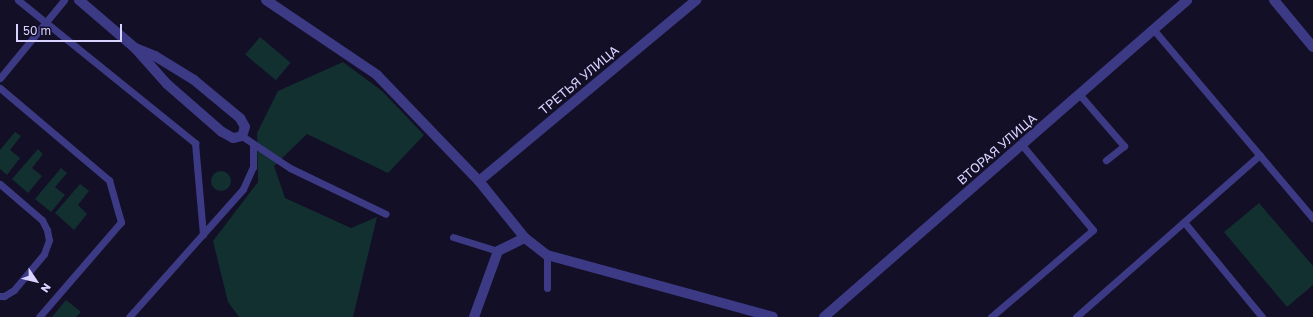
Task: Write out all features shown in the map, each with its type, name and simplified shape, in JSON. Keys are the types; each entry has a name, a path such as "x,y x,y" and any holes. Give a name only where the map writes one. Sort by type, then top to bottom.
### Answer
{"street":[{"path":"79,0 135,48 167,84 222,132 233,138 242,136 245,127 240,118 199,84 161,59 135,48"},
{"path":"266,0 377,74 479,181 525,238 547,255 773,317"},
{"name":"ТРЕТЬЯ УЛИЦА","path":"479,181 696,0"},
{"name":"ВТОРАЯ УЛИЦА","path":"824,317 1187,0"},
{"path":"1274,0 1313,47"},
{"path":"474,317 498,251 525,238"}],"lane":[{"path":"18,0 195,143 203,235"},
{"path":"0,78 64,0"},
{"path":"1153,29 1313,218"},
{"path":"0,88 109,180 122,222 39,317"},
{"path":"1079,94 1124,146 1106,160"},
{"path":"242,136 290,168 386,214"},
{"path":"129,317 203,235 242,189 253,167 253,144"},
{"path":"991,317 1093,230 1021,144"},
{"path":"1076,317 1260,155"},
{"path":"0,184 42,220 47,230 49,240 44,254 14,290 4,296 0,296"},
{"path":"1184,222 1262,317"},
{"path":"453,237 498,251"},
{"path":"547,255 547,288"}],"green space":[{"path":"260,37 291,63 276,80 245,55"},
{"path":"343,62 382,91 424,135 388,173 307,134 274,166 285,198 351,228 377,217 353,317 239,317 228,302 213,241 258,182 257,133 278,91"},
{"path":"15,132 21,136 10,150 20,158 7,175 0,169 0,150"},
{"path":"38,149 43,154 32,168 42,176 28,193 12,179"},
{"path":"61,168 67,173 55,187 65,195 51,212 35,199"},
{"path":"217,171 225,171 231,177 231,185 225,191 217,191 211,185 211,177"},
{"path":"80,184 89,191 78,205 87,214 74,230 55,213"},
{"path":"1259,203 1313,266 1313,285 1287,307 1224,232"},
{"path":"66,300 81,312 76,317 52,317"}]}
